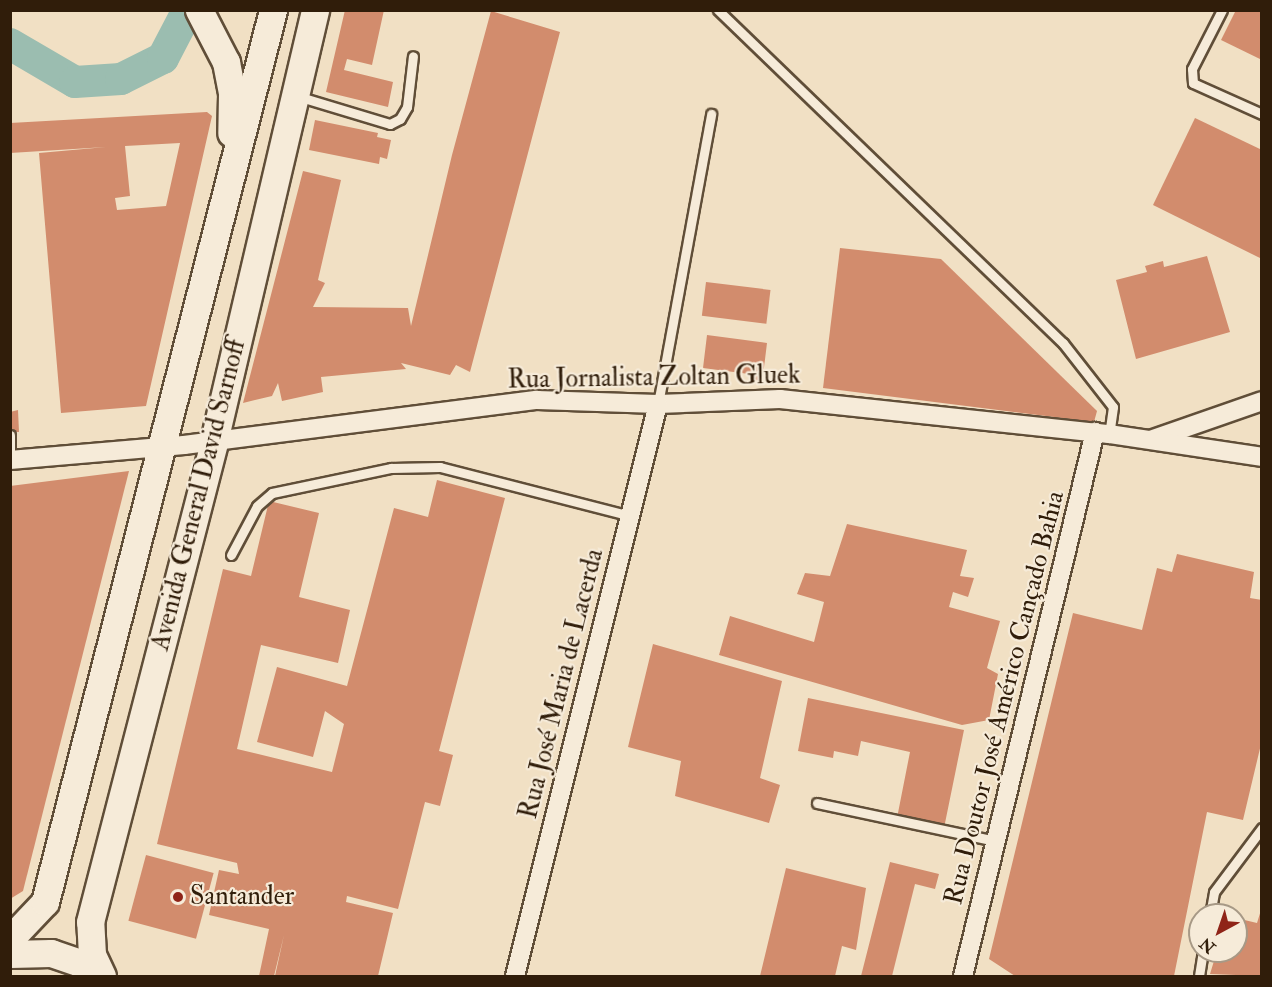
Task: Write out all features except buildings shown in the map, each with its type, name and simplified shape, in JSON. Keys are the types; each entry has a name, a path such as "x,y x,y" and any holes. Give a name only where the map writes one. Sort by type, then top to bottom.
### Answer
{"main road":[{"path":"199,10 226,62 232,94 230,185"},
{"path":"230,185 273,10"},
{"name":"Avenida General David Sarnoff","path":"100,976 92,955 90,922 214,441 315,10"},
{"name":"Avenida General David Sarnoff","path":"10,939 45,902 230,185"},
{"path":"10,954 51,953 80,963 100,976"}],"street":[{"name":"Rua Jornalista Zoltan Gluek","path":"10,460 214,441 537,400 658,404 780,399 1153,439 1262,457"},
{"path":"1153,439 1262,401"},
{"name":"Rua José Maria de Lacerda","path":"515,976 658,404"},
{"name":"Rua Doutor José Américo Cançado Bahia","path":"963,976 1102,433"}],"lane":[{"path":"718,10 1063,343 1113,407 1102,433"},
{"path":"1222,10 1192,69 1193,83 1262,114"},
{"path":"295,96 390,124 400,119 407,107 413,56"},
{"path":"658,404 711,114"},
{"path":"10,435 10,453"},
{"path":"231,555 257,506 272,493 391,468 440,467 631,516"},
{"path":"817,803 996,841"},
{"path":"1212,903 1214,892 1262,828"}],"waterway":[{"path":"10,44 75,82 121,79 163,58 188,10"}],"place":[{"name":"Santander","path":"178,897"}]}
